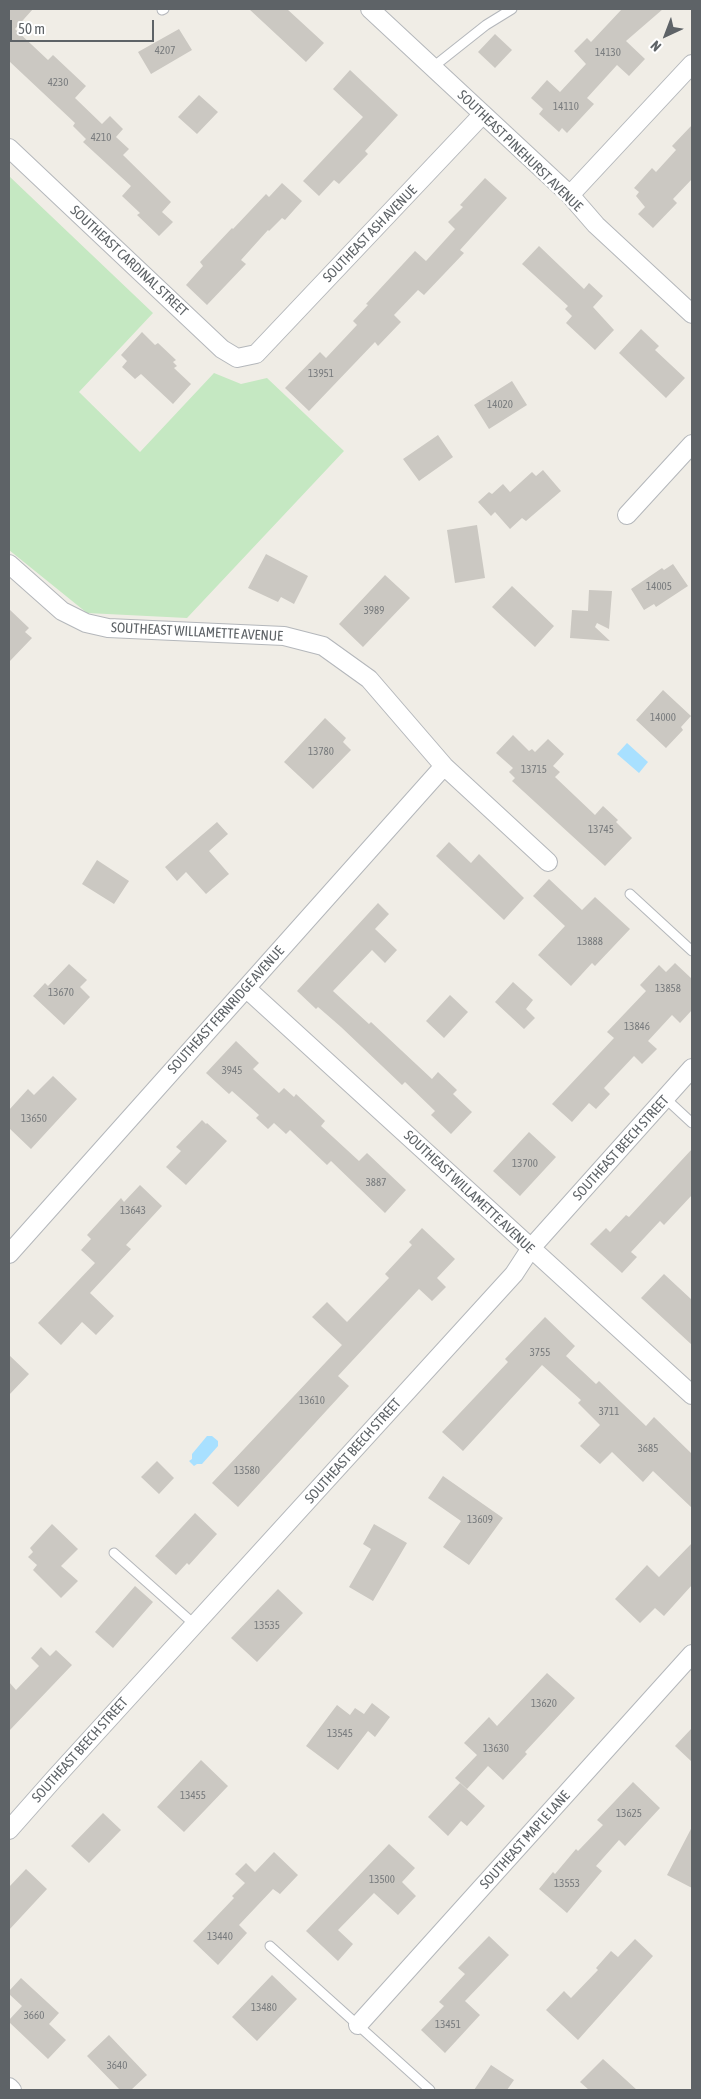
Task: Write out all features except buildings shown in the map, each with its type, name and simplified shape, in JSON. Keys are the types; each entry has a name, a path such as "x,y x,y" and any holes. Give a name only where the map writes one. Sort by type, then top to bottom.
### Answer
{"street":[{"name":"SOUTHEAST PINEHURST AVENUE","path":"370,9 570,195 596,225 692,314"},
{"path":"570,195 692,64"},
{"name":"SOUTHEAST ASH AVENUE","path":"256,354 483,114"},
{"name":"SOUTHEAST CARDINAL STREET","path":"9,148 222,349 237,358 256,354"},
{"path":"627,515 692,444"},
{"name":"SOUTHEAST WILLAMETTE AVENUE","path":"9,564 62,610 93,625 108,628 284,636 323,646 369,679 444,766 548,862"},
{"name":"SOUTHEAST FERNRIDGE AVENUE","path":"9,1254 444,766"},
{"name":"SOUTHEAST WILLAMETTE AVENUE","path":"246,988 692,1395"},
{"name":"SOUTHEAST BEECH STREET","path":"9,1830 194,1624 514,1274 531,1248 692,1068"},
{"name":"SOUTHEAST MAPLE LANE","path":"358,2025 692,1654"},
{"path":"9,2087 12,2090"}],"lane":[{"path":"432,67 486,25 512,9"},
{"path":"630,894 692,952"},
{"path":"665,1098 692,1123"},
{"path":"114,1553 194,1624"},
{"path":"270,1946 430,2090"}],"green space":[{"path":"9,176 153,313 79,392 140,452 214,373 241,384 267,378 344,451 187,618 87,613 9,550"}],"water":[{"path":"627,743 648,762 639,773 617,754"},
{"path":"207,1436 212,1436 218,1441 218,1446 202,1464 194,1466 189,1461 192,1459 192,1454"}]}
